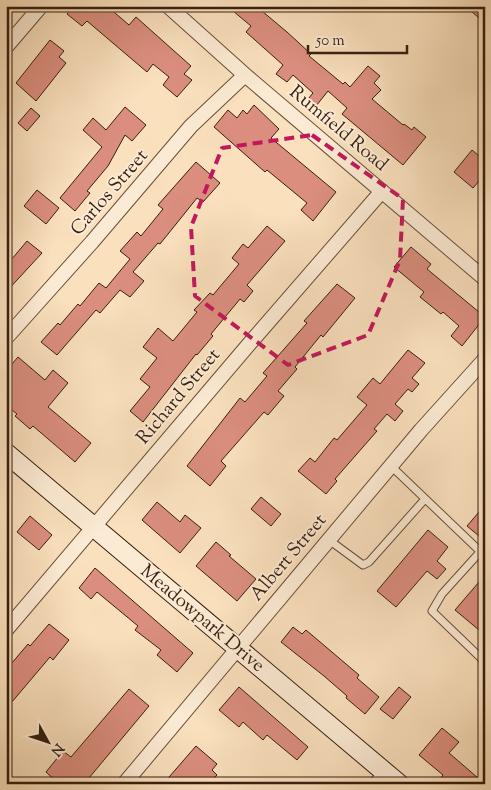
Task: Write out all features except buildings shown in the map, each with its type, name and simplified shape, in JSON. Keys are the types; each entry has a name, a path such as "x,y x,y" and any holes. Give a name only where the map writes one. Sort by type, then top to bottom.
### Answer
{"street":[{"path":"6,47 41,6"},
{"name":"Rumfield Road","path":"168,6 245,75 485,279"},
{"name":"Carlos Street","path":"6,338 92,242 191,126 245,75"},
{"name":"Richard Street","path":"6,630 382,191"},
{"name":"Albert Street","path":"124,784 391,466 485,359"},
{"name":"Meadowpark Drive","path":"6,453 237,649 387,780"}],"lane":[{"path":"391,466 482,554 442,594 432,611 485,662"},
{"path":"329,540 363,565 369,562 425,499"}],"highlighted area":[{"path":"312,135 403,199 400,260 368,335 288,365 195,296 191,227 222,148"}]}
